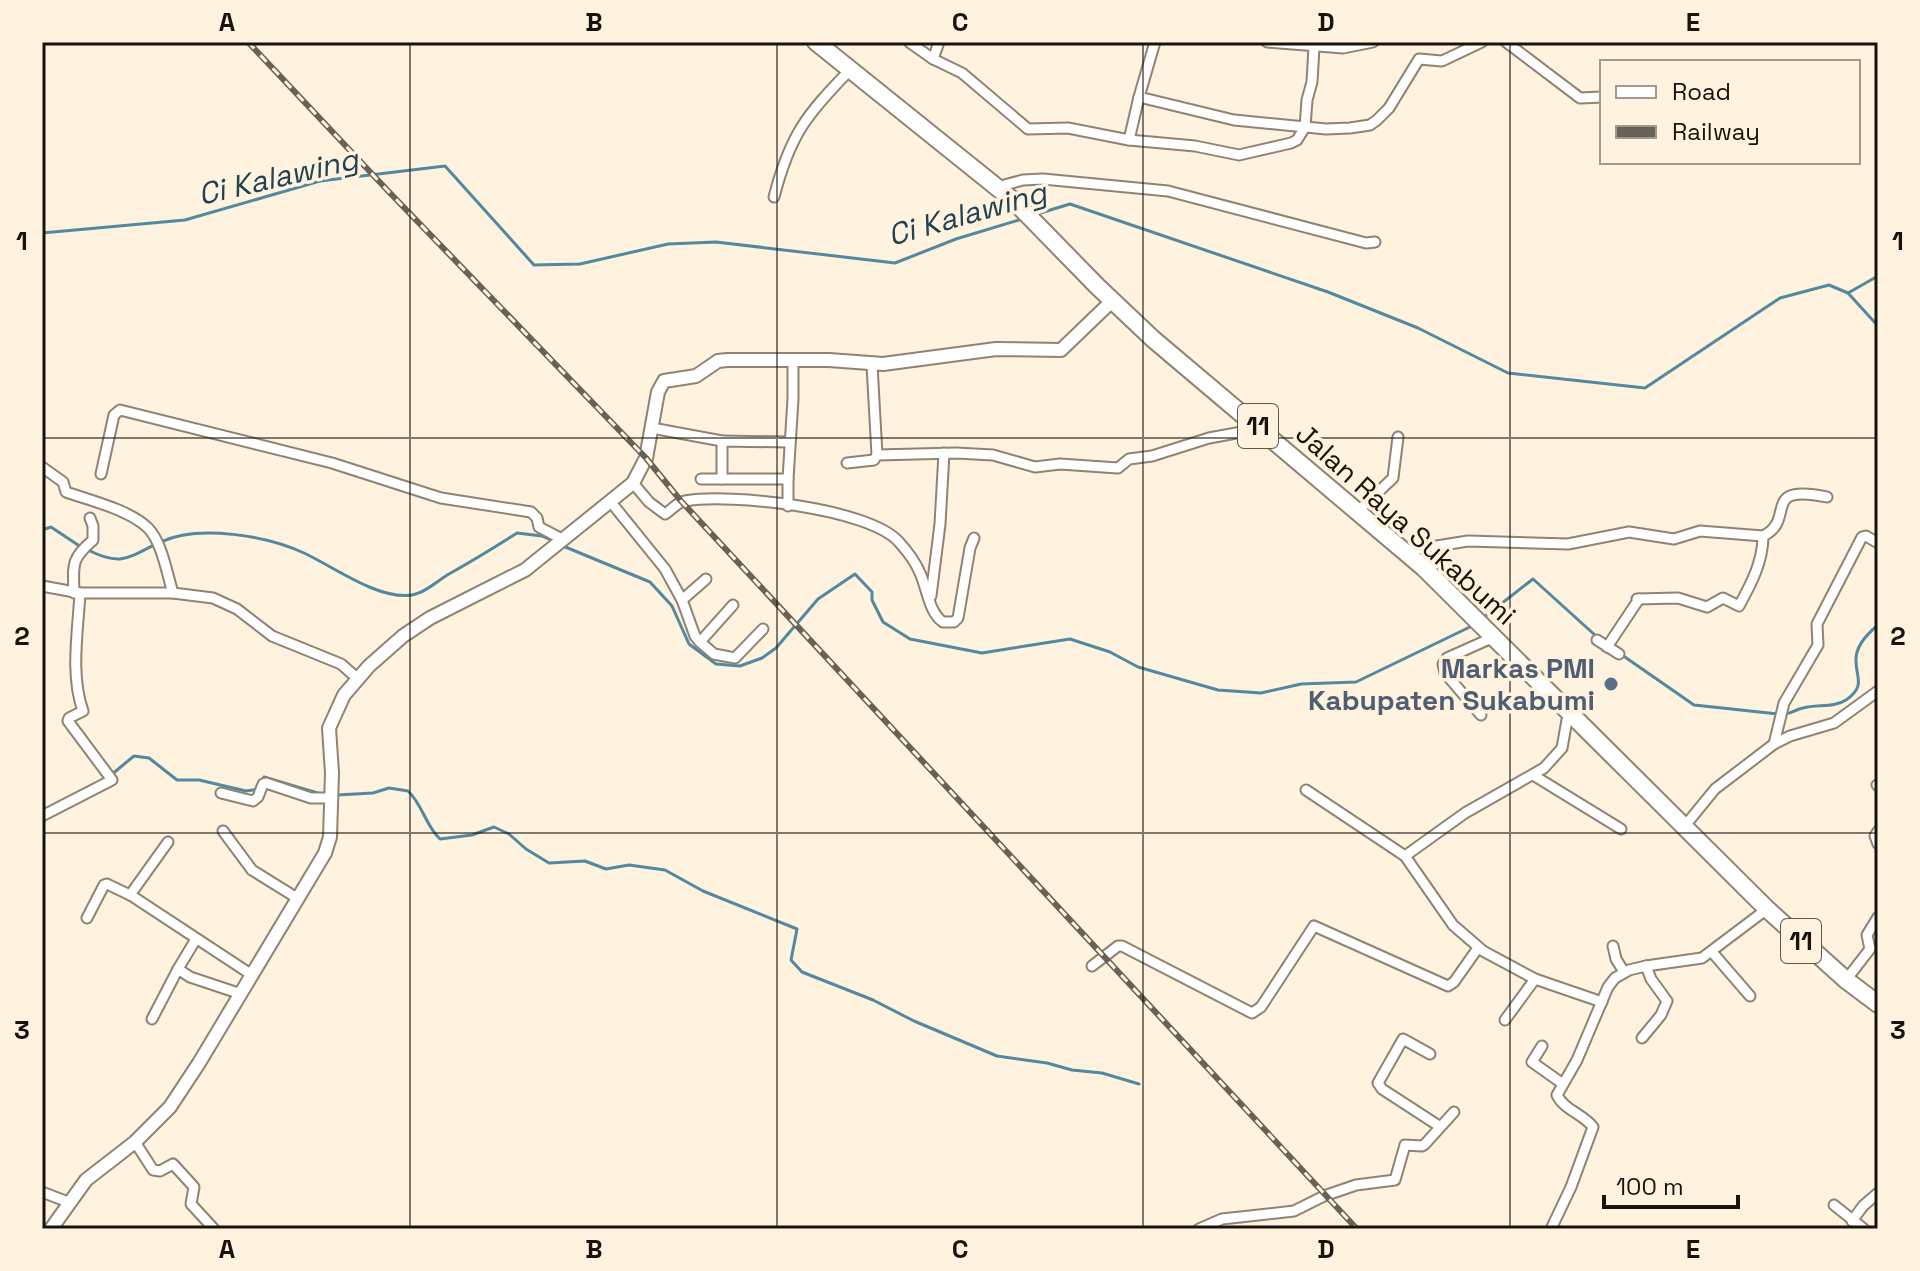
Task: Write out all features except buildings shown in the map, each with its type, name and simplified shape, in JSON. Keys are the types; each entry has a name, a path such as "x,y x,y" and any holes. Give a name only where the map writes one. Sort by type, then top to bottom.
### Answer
{"highway":[{"name":"Jalan Raya Sukabumi","path":"816,42 1014,201 1153,339 1406,551 1767,909"},
{"name":"11","path":"1767,909 1846,980 1878,1003"}],"street":[{"path":"909,42 933,59 962,73 1004,107 1022,127 1068,128 1129,140 1150,140 1245,155 1297,140 1305,127 1314,47"},
{"path":"933,59 939,42"},
{"path":"1129,140 1155,42"},
{"path":"1273,43 1348,48 1373,42"},
{"path":"1139,97 1234,120 1336,130 1370,125 1389,108 1419,59 1442,61 1482,42"},
{"path":"1506,42 1580,98 1600,97"},
{"path":"774,197 795,134 819,102 850,70"},
{"path":"997,187 1023,180 1043,179 1168,191 1353,240 1375,242"},
{"path":"54,1228 68,1202 91,1175 135,1142 181,1092 328,846 332,763 329,728 339,703 357,678 412,629 525,570 633,483 646,458 658,392 666,379 696,376 721,360 829,360 872,365 996,349 1061,350 1112,301"},
{"path":"788,506 793,360"},
{"path":"847,463 874,460 877,455 872,365"},
{"path":"101,474 114,415 120,410 332,463 441,498 531,512 537,518 539,527 562,539"},
{"path":"652,428 722,441 789,442"},
{"path":"877,455 993,455 1035,467 1060,464 1118,468 1129,459 1262,428"},
{"path":"1358,511 1393,478 1398,437"},
{"path":"722,441 722,479"},
{"path":"931,598 944,453"},
{"path":"42,467 63,482 66,492 96,502 147,527 173,593"},
{"path":"701,479 788,479"},
{"path":"633,483 649,502 665,514 681,501 740,500 846,515 872,523 887,531 916,564 939,620 956,620 974,538"},
{"path":"1406,551 1468,541 1568,544 1629,532 1674,539 1700,531 1763,536 1774,528 1788,496 1797,493 1827,497"},
{"path":"610,501 660,560 682,600 695,636 714,654 735,658 763,629"},
{"path":"42,816 112,780 68,721 83,711 78,700 76,663 75,557 93,540 90,518"},
{"path":"1607,647 1638,599 1678,598 1707,607 1723,598 1739,606 1758,567 1763,536"},
{"path":"1774,744 1781,709 1820,642 1815,631 1817,624 1863,536 1878,543"},
{"path":"682,600 706,579"},
{"path":"42,586 77,593 173,593 213,598 229,604 272,636 335,661 357,678"},
{"path":"700,642 733,605"},
{"path":"1481,715 1445,673 1443,664 1447,658 1491,634"},
{"path":"1597,640 1619,654"},
{"path":"1684,827 1715,789 1774,744 1834,723 1878,691"},
{"path":"1405,856 1490,797 1533,775 1560,751 1571,714"},
{"path":"1533,775 1621,829"},
{"path":"221,793 253,801 266,783 301,796 330,796"},
{"path":"1306,790 1405,856 1439,908 1460,933 1478,948 1535,979 1602,1002"},
{"path":"223,831 252,870 297,898"},
{"path":"1878,831 1875,836 1878,844"},
{"path":"130,895 168,842"},
{"path":"87,918 107,884 130,895 252,975"},
{"path":"1551,1229 1593,1130 1589,1122 1558,1100 1557,1095 1581,1052 1612,981 1624,972 1646,966 1698,959 1712,952 1767,909"},
{"path":"1846,980 1870,949 1867,935 1878,917"},
{"path":"1092,966 1119,945 1252,1013 1261,1007 1314,926 1448,986 1478,948"},
{"path":"152,1019 196,939"},
{"path":"1613,946 1624,972"},
{"path":"1712,952 1750,996"},
{"path":"1642,1038 1661,1015 1667,1001 1651,979 1646,966"},
{"path":"178,969 190,977 241,994"},
{"path":"1505,1020 1535,979"},
{"path":"1430,1054 1403,1039 1378,1083 1382,1089 1439,1126"},
{"path":"1542,1046 1532,1062 1563,1084"},
{"path":"1199,1229 1222,1219 1233,1224 1257,1214 1263,1216 1294,1211 1356,1185 1395,1180 1405,1145 1422,1146 1454,1112"},
{"path":"135,1142 153,1170 160,1171 173,1164 180,1169 194,1187 191,1204 214,1229"},
{"path":"42,1192 68,1202"},
{"path":"1852,1221 1878,1193"},
{"path":"1834,1205 1864,1229"}],"waterway":[{"name":"Ci Kalawing","path":"42,233 185,220 320,181 445,166 534,265 580,264 668,244 716,242 895,263 956,239 1022,219"},
{"name":"Ci Kalawing","path":"1037,214 1070,204 1328,292 1418,328 1508,373 1645,388 1780,298 1829,285 1848,293 1878,326"},
{"path":"1848,293 1878,276"},
{"path":"42,530 51,527 81,547"},
{"path":"161,542 194,534 253,537 304,553 371,588 385,593 412,595 422,592 517,533 542,536 553,541"},
{"path":"88,550 107,558 121,559 154,545"},
{"path":"563,546 650,582 672,606 689,644 716,664 740,666 762,658 776,648 818,599 855,574 872,592 872,600 883,622 910,639 982,653 1070,639 1110,652 1138,667 1218,690 1261,693 1301,684 1356,682 1474,625"},
{"path":"1483,618 1533,579 1596,636"},
{"path":"1785,714 1808,707 1836,704 1852,695 1858,686 1857,650 1878,625"},
{"path":"1622,655 1694,705 1778,714"},
{"path":"111,775 134,756 149,758 177,780 199,780 246,791 259,789"},
{"path":"262,782 264,777 321,794"},
{"path":"337,795 373,793 389,788 408,791 440,839 472,835 494,827 549,863 585,861 606,869 629,865 665,870 703,891 797,929 791,960 802,972 997,1056 1102,1073 1139,1084"}],"railway":[{"path":"248,42 646,458 681,501 1357,1229"}],"place":[{"name":"Markas PMI Kabupaten Sukabumi","path":"1611,684"}]}
